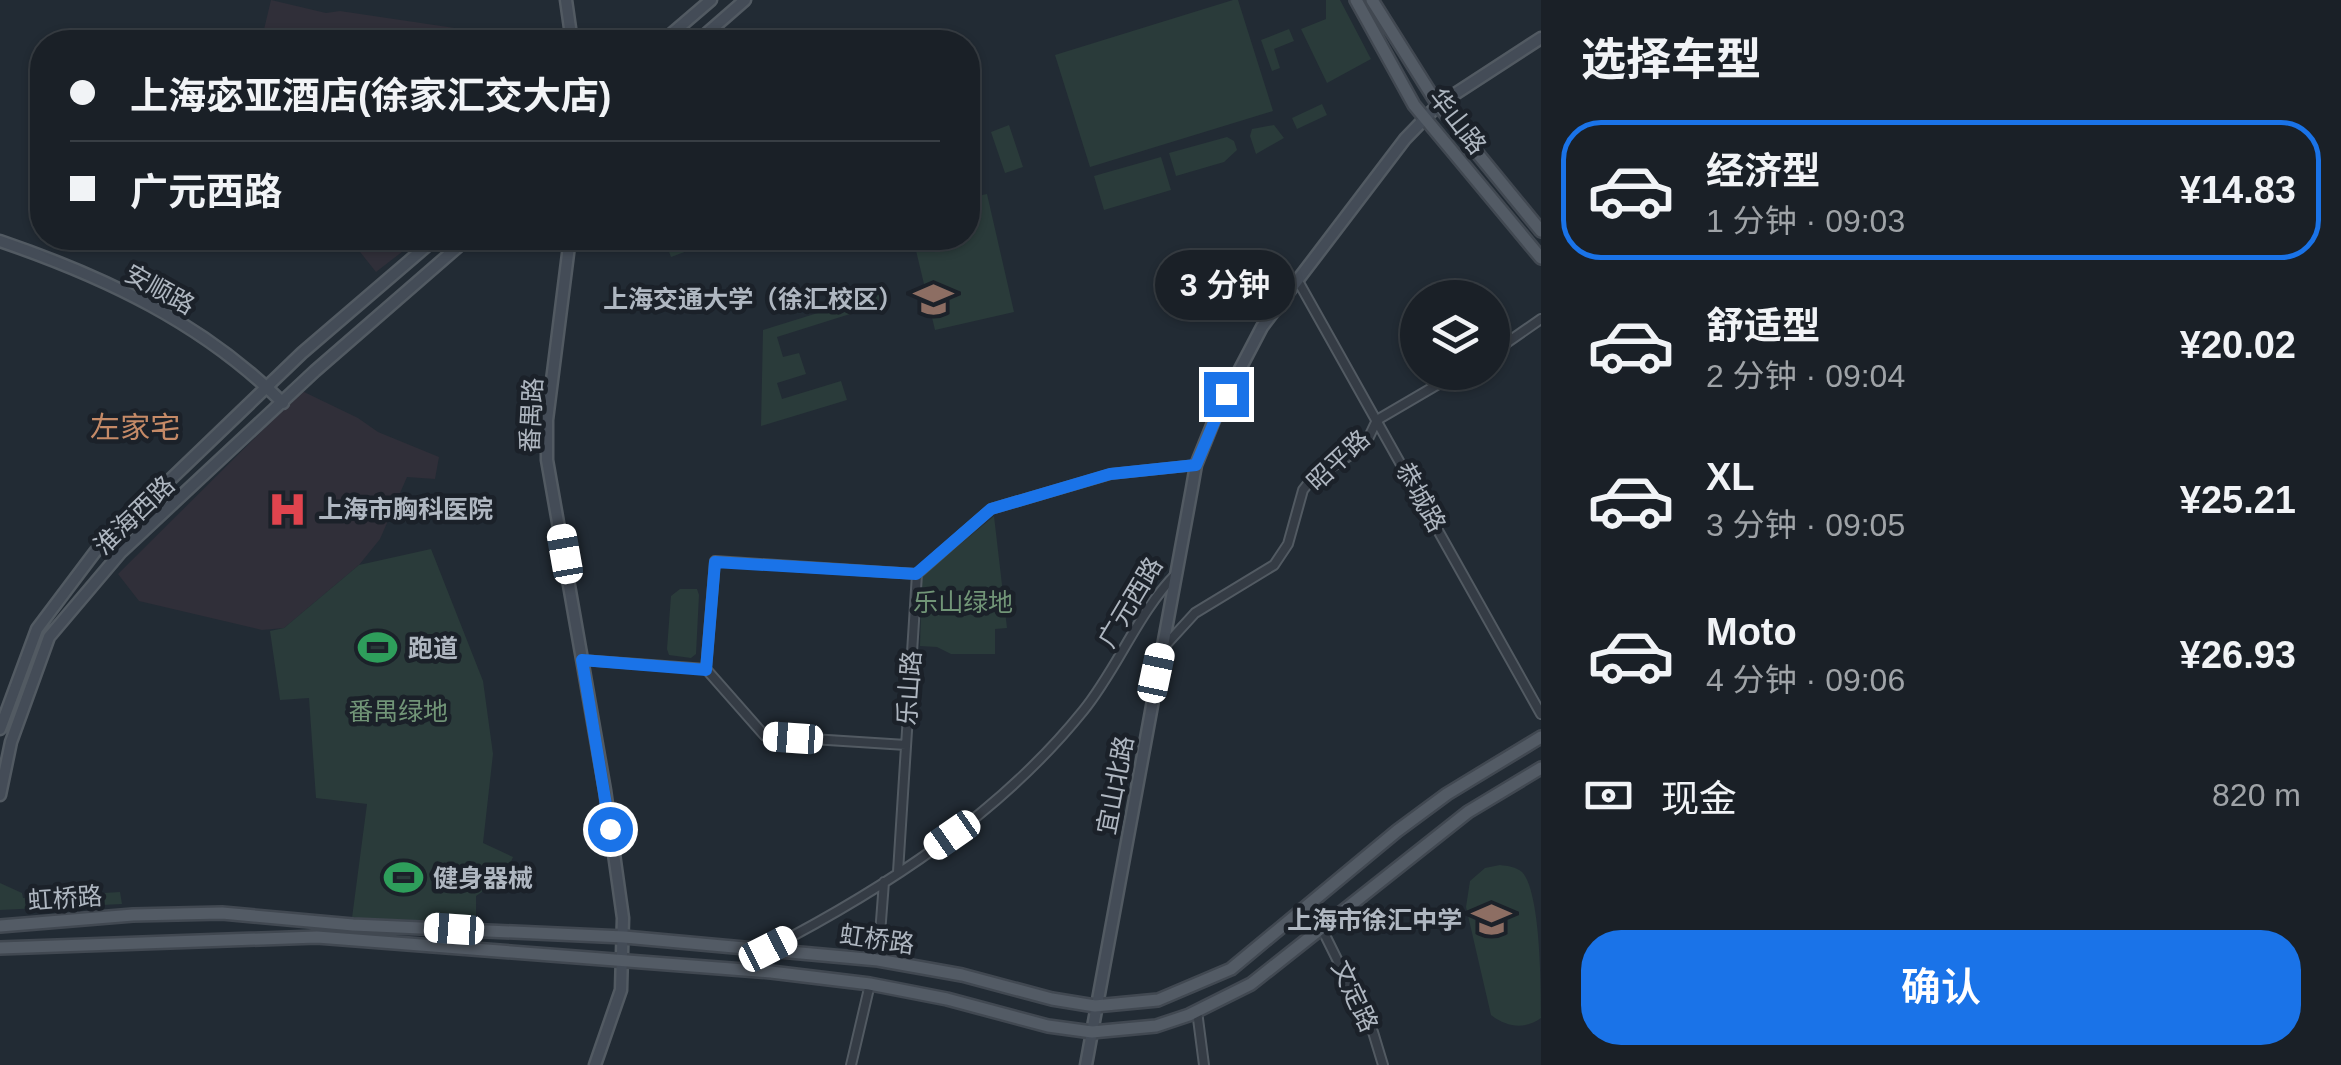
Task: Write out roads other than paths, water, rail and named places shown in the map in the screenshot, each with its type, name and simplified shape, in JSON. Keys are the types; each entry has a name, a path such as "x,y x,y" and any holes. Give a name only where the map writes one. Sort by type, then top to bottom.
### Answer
{"main road":[{"name":"华山路","path":"1356,0 1424,117 1541,258"},
{"name":"华山路","path":"1372,0 1438,105 1541,231"},
{"name":"虹桥路","path":"0,926 222,912 353,926 624,937 878,960 962,975 1052,1000 1095,1006 1158,1000 1231,969 1447,794 1541,737"},
{"name":"虹桥路","path":"0,948 284,936 770,972 947,998 1048,1026 1092,1032 1156,1026 1197,1011 1250,984 1468,812 1541,768"}],"street":[{"path":"566,0 570,30"},
{"path":"676,30 711,0"},
{"path":"710,30 745,0"},
{"name":"广元西路","path":"768,949 818,923 898,872 983,811 1053,745 1102,687 1159,591 1176,573 1196,465 1217,413 1262,326 1424,117 1541,38"},
{"name":"安顺路","path":"0,242 76,269 148,302 226,353 282,403"},
{"name":"淮海西路","path":"0,729 5,695 36,629 95,552 267,388 422,250"},
{"name":"淮海西路","path":"0,795 11,742 49,636 121,552 454,250"},
{"name":"番禺路","path":"568,250 547,420 548,460 605,790 624,937 621,990 595,1065"},
{"name":"恭城路","path":"1298,281 1541,714"},
{"path":"1510,341 1541,320"},
{"name":"昭平路","path":"1160,652 1195,613 1274,565 1288,544 1303,490 1310,481 1360,447 1377,420 1428,390"},
{"path":"706,670 715,562 916,574 991,509 1110,474 1196,465"},
{"name":"宜山北路","path":"1086,1065 1176,573"},
{"name":"乐山路","path":"898,872 916,574"},
{"path":"582,660 706,670 765,736 906,745"},
{"path":"878,960 884,882"},
{"name":"文定路","path":"1322,929 1373,1032 1384,1065"},
{"path":"850,1065 870,984"},
{"path":"1197,1011 1204,1065"}],"place":[{"name":"上海交通大学（徐汇校区）","path":"933,299"},
{"name":"上海市胸科医院","path":"288,509"},
{"name":"跑道","path":"378,648"},
{"name":"健身器械","path":"403,878"},
{"name":"上海市徐汇中学","path":"1492,920"}],"district":[{"name":"左家宅","path":"135,427"}],"park label":[{"name":"乐山绿地","path":"963,602"},
{"name":"番禺绿地","path":"398,711"}]}
